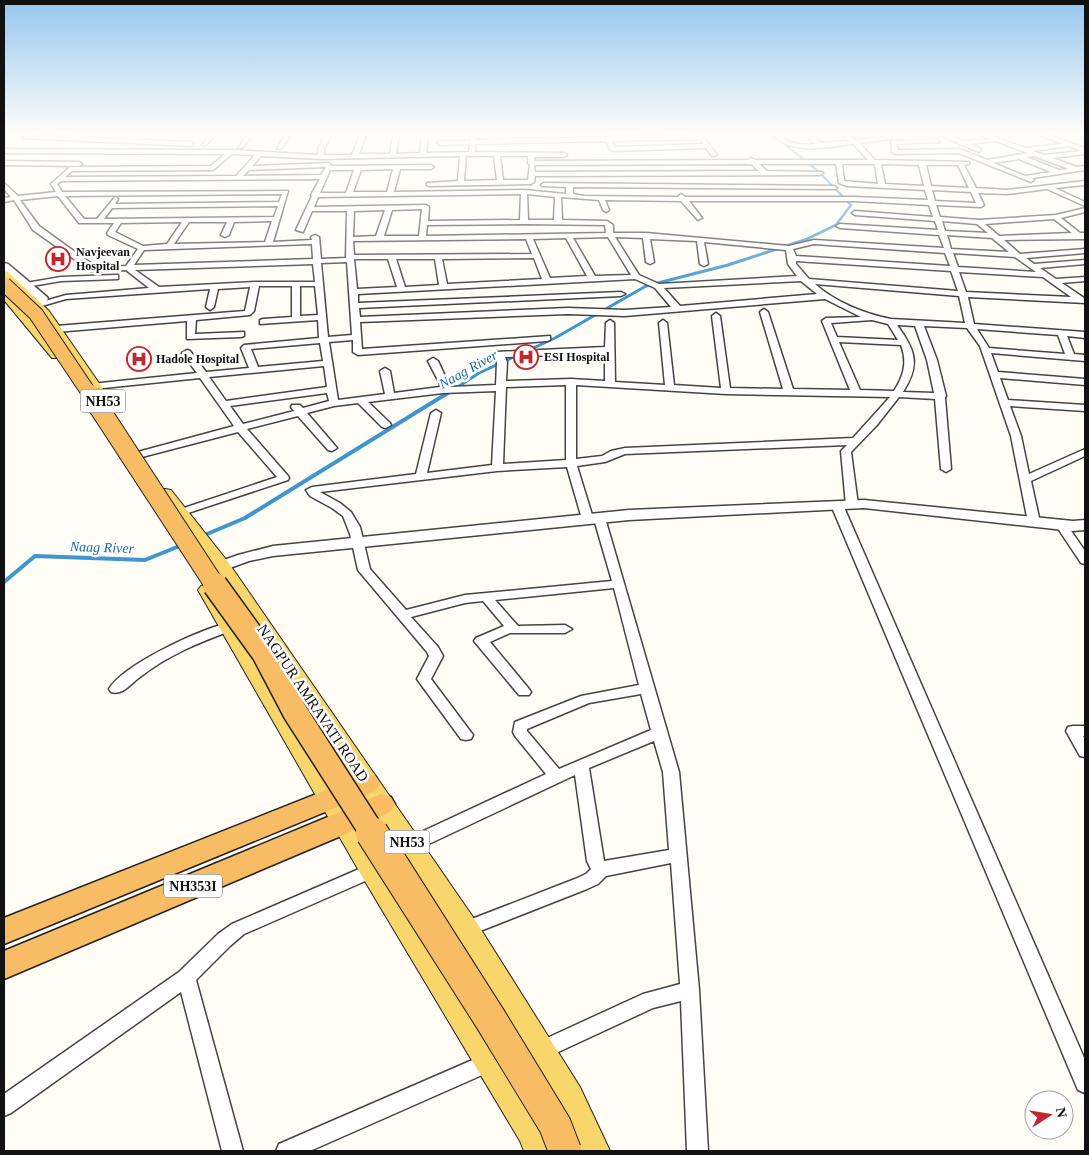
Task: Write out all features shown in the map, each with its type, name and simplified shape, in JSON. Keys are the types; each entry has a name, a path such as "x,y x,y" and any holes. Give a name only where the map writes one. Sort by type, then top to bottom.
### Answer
{"highway":[{"path":"15,284 128,450 200,564 264,653 295,712 491,1020 554,1125 565,1151"},
{"name":"NH353I","path":"4,931 331,798 374,794"},
{"name":"NH353I","path":"4,965 345,822 374,794"}],"main road":[{"name":"NAGPUR AMRAVATI ROAD","path":"4,275 35,304 56,329 138,455 179,513 189,542"},
{"name":"NAGPUR AMRAVATI ROAD","path":"4,292 56,354 189,542 410,845 541,1051 568,1098 593,1151"},
{"name":"NAGPUR AMRAVATI ROAD","path":"210,571 228,627 373,870 534,1132 541,1151"}],"street":[{"path":"7,188 16,198 36,228 94,269 317,262 391,256 537,256"},
{"path":"56,188 82,222 276,219"},
{"path":"100,221 123,188"},
{"path":"300,230 318,188"},
{"path":"349,194 351,188"},
{"path":"390,194 392,188"},
{"path":"422,238 428,188"},
{"path":"558,222 564,195 568,188"},
{"path":"676,188 698,218"},
{"path":"772,188 779,200"},
{"path":"828,188 834,188"},
{"path":"1034,522 1016,436 986,350 970,326 963,294 932,203 929,188 1016,192 1050,188 1085,204"},
{"path":"974,190 981,205"},
{"path":"4,200 60,194 286,192 268,244"},
{"path":"314,195 524,192 601,198 684,200 851,199 981,205 989,210"},
{"path":"524,192 524,222"},
{"path":"601,198 606,210"},
{"path":"1077,200 1085,198"},
{"path":"643,199 648,209"},
{"path":"110,206 282,204"},
{"path":"310,209 426,207"},
{"path":"379,239 389,208"},
{"path":"352,209 349,239 358,352 547,338"},
{"path":"855,212 979,222 1056,217 1085,210"},
{"path":"997,215 1006,220"},
{"path":"1056,217 1083,237"},
{"path":"225,235 232,219"},
{"path":"136,232 144,220"},
{"path":"169,246 187,220"},
{"path":"119,221 111,232 142,248 268,244 315,240 324,340 334,403"},
{"path":"425,223 602,222 610,225 610,235 638,278"},
{"path":"979,222 1018,255 1072,292 1083,302"},
{"path":"840,226 996,237 1083,237"},
{"path":"349,239 626,235 700,239 786,248 814,242 1018,255 1085,251"},
{"path":"568,236 592,278"},
{"path":"646,236 650,262"},
{"path":"530,237 547,281"},
{"path":"700,239 704,264"},
{"path":"128,268 142,248"},
{"path":"786,248 792,258 792,264 806,280 828,296 860,314 877,319 891,322 1085,335"},
{"path":"391,256 402,289"},
{"path":"438,256 443,286"},
{"path":"792,258 1046,275"},
{"path":"1034,266 1085,262"},
{"path":"4,266 15,284 43,299 35,304"},
{"path":"128,268 157,290"},
{"path":"15,284 61,279 115,278"},
{"path":"352,292 592,278 638,278 657,285 806,280 963,294 1083,302"},
{"path":"1055,280 1085,279"},
{"path":"35,304 66,297 157,290 255,284 319,284"},
{"path":"56,329 247,313 250,311 255,284"},
{"path":"296,285 296,319"},
{"path":"657,285 677,308"},
{"path":"210,306 215,286"},
{"path":"1072,292 1085,292"},
{"path":"353,306 621,294"},
{"path":"355,320 438,315 594,311 625,313 828,296"},
{"path":"764,312 789,392"},
{"path":"716,316 726,391"},
{"path":"192,317 190,337 241,334"},
{"path":"263,322 322,317"},
{"path":"856,393 826,321 877,319"},
{"path":"891,322 905,343 911,362 897,395 857,441 846,450 844,505 1085,1083"},
{"path":"663,323 670,388"},
{"path":"610,324 610,384"},
{"path":"919,324 929,347 941,396 946,469"},
{"path":"1061,333 1071,356"},
{"path":"255,370 247,347 356,337"},
{"path":"833,339 905,343"},
{"path":"494,342 502,362 497,468"},
{"path":"499,354 609,350"},
{"path":"986,350 1085,358"},
{"path":"179,513 284,478 240,427 187,353"},
{"path":"433,361 446,390"},
{"path":"94,386 328,363"},
{"path":"385,371 390,397"},
{"path":"995,375 1085,382"},
{"path":"138,455 334,403 446,390 500,386 571,382 726,391 941,396"},
{"path":"571,382 571,463 620,584 671,772 690,990 698,1151"},
{"path":"224,404 332,389"},
{"path":"286,395 332,448"},
{"path":"360,400 386,425"},
{"path":"1004,403 1085,408"},
{"path":"421,476 436,413"},
{"path":"466,735 424,680 436,656 433,650 364,570 360,561 358,542 351,520 347,514 314,494 312,490 421,476 605,459 615,453 625,451 857,441"},
{"path":"1025,480 1085,452"},
{"path":"210,571 244,558 273,551 593,518 874,505 1034,522 1085,525"},
{"path":"1061,524 1085,560"},
{"path":"402,615 444,603 486,597 620,584"},
{"path":"486,597 511,628 519,630 565,629"},
{"path":"116,689 135,673 186,642 228,627"},
{"path":"511,628 481,641 524,692"},
{"path":"556,776 520,732 520,726 586,699 647,688"},
{"path":"1085,731 1073,731 1085,752"},
{"path":"410,845 556,776 659,733"},
{"path":"581,766 595,861 598,867 602,869"},
{"path":"465,929 581,884 592,879 602,869 678,855"},
{"path":"4,1106 186,978 224,940 238,929 373,870"},
{"path":"186,978 233,1151"},
{"path":"541,1051 650,1000 690,990"},
{"path":"286,1151 491,1061"}],"waterway":[{"name":"Naag River","path":"779,248 807,239 836,225 851,205 834,188"},
{"name":"Naag River","path":"444,396 479,373 555,338 646,286 728,265 783,247"},
{"name":"Naag River","path":"200,537 245,518 446,394"},
{"name":"Naag River","path":"4,582 35,556 145,560 182,545"}],"place":[{"name":"Navjeevan Hospital","path":"58,259"},
{"name":"ESI Hospital","path":"526,357"},
{"name":"Hadole Hospital","path":"139,359"}]}
